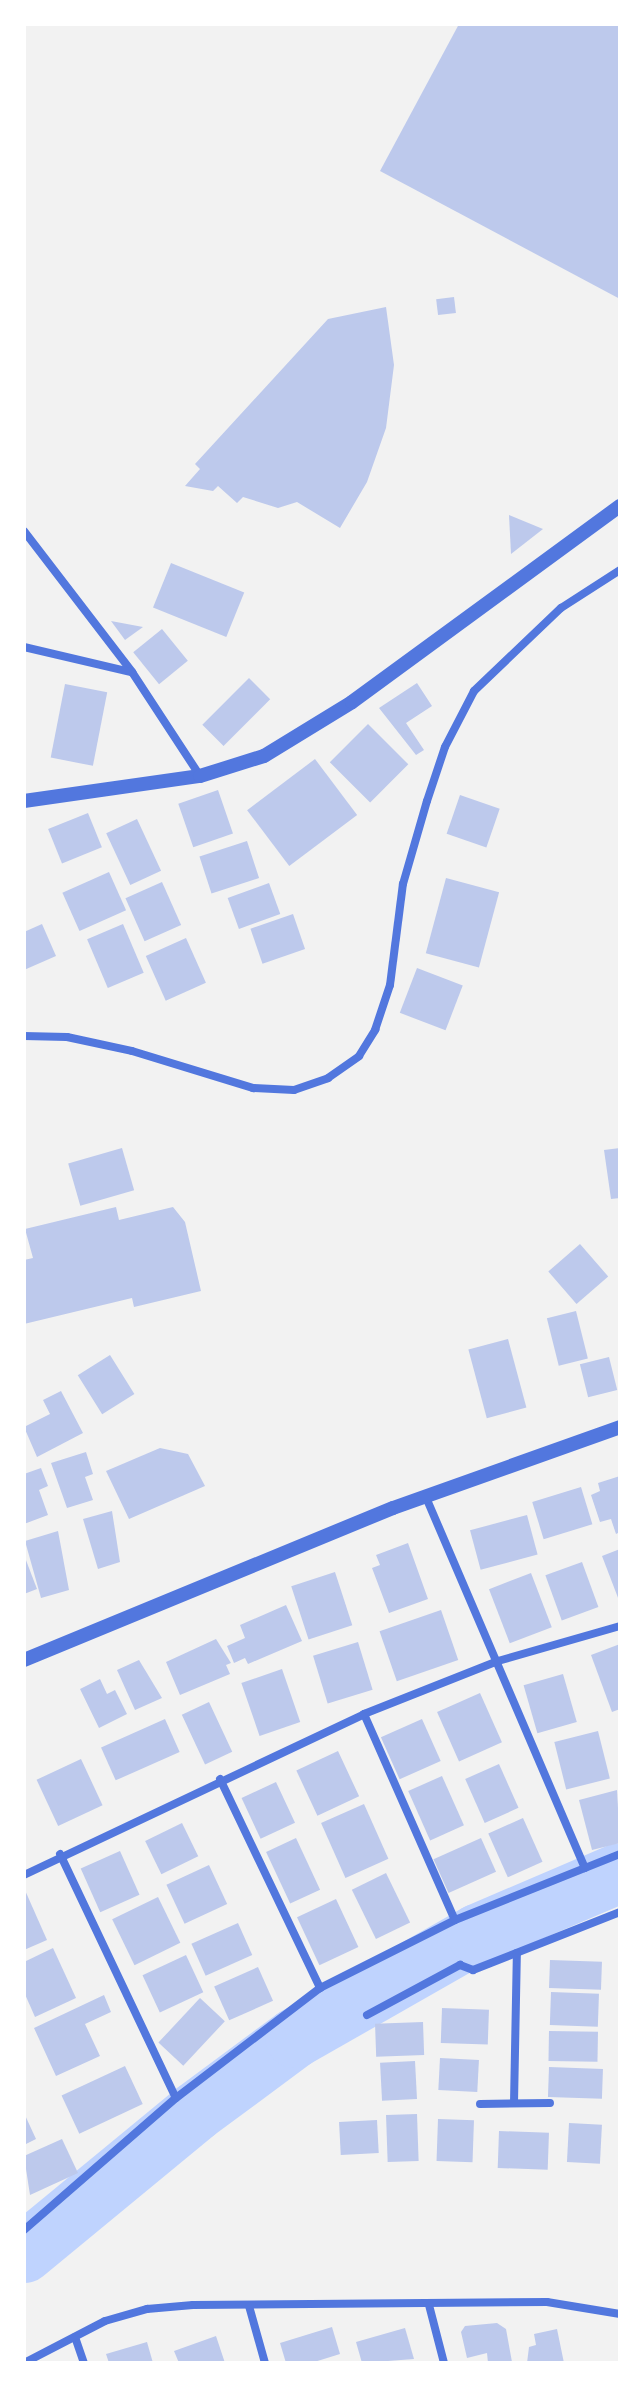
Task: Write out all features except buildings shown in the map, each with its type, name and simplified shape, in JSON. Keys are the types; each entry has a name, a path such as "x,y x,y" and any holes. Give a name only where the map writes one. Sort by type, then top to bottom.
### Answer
{"street":[{"path":"24,801 200,776 264,756 306,733 620,506"},
{"path":"24,531 132,672 200,776"},
{"path":"24,1036 67,1037 132,1051 253,1088 294,1090 328,1078 359,1056 375,1030 390,985 403,884 427,801 445,747 474,691 561,608 620,570"},
{"path":"24,647 132,672"},
{"path":"24,1660 425,1495 620,1427"},
{"path":"425,1495 585,1868"},
{"path":"24,1875 60,1854 364,1714 498,1661 620,1626"},
{"path":"364,1714 455,1920"},
{"path":"220,1779 320,1988"},
{"path":"60,1854 176,2098"},
{"path":"24,2228 176,2098 320,1988 455,1920 620,1854"},
{"path":"367,2015 460,1965 473,1970 620,1912"},
{"path":"514,2103 517,1953"},
{"path":"480,2104 550,2103"},
{"path":"24,2363 75,2337 147,2309 547,2302 620,2314"},
{"path":"429,2305 444,2363"},
{"path":"249,2306 265,2363"},
{"path":"75,2337 84,2363"}],"waterway":[{"path":"24,2253 195,2112 295,2038 477,1934 620,1873"}]}
